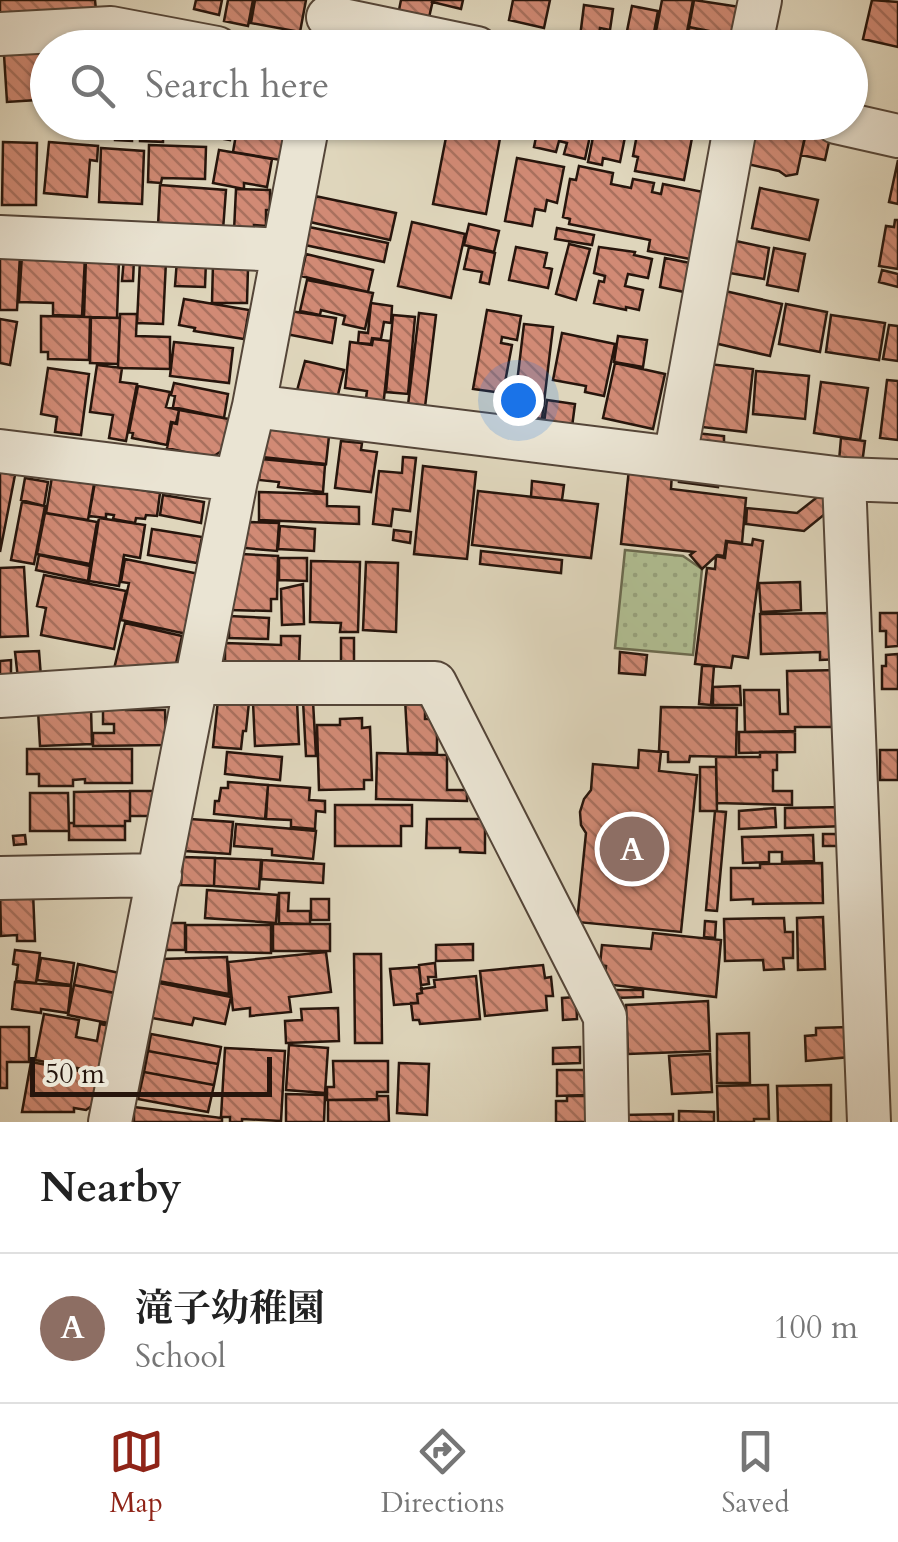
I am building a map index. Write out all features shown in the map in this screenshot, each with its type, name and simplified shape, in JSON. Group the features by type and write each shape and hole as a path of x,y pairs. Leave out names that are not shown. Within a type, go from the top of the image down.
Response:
{"street":[{"path":"754,30 760,0"},
{"path":"0,34 114,14 162,30"},
{"path":"327,22 373,30"},
{"path":"868,129 898,136"},
{"path":"110,1122 305,140"},
{"path":"675,458 733,140"},
{"path":"0,238 284,250"},
{"path":"254,406 844,479 898,481"},
{"path":"0,451 236,480"},
{"path":"844,479 869,1122"},
{"path":"0,696 197,683 435,683 605,1017 606,1122"},
{"path":"0,878 160,876"}],"green space":[{"path":"625,550 683,556 702,569 693,655 615,648"}],"building":[{"path":"0,0 95,0 96,10 0,16"},
{"path":"196,0 222,0 219,15 194,9"},
{"path":"228,0 253,0 248,26 224,21"},
{"path":"255,0 306,0 300,30 251,23"},
{"path":"401,0 433,0 428,22 398,15"},
{"path":"433,0 463,0 461,9"},
{"path":"513,0 550,0 544,28 509,20"},
{"path":"662,0 693,0 687,30 656,30"},
{"path":"694,0 740,7 735,30 689,27"},
{"path":"872,0 898,2 898,47 868,40 865,30"},
{"path":"584,5 613,9 610,30 581,30"},
{"path":"632,6 658,11 654,30 627,30"},
{"path":"30,53 30,100 7,102 4,55"},
{"path":"235,140 284,140 281,160 233,152"},
{"path":"445,140 500,140 486,214 433,204"},
{"path":"535,140 589,140 585,159 564,154 567,143 559,141 556,152 534,147"},
{"path":"592,140 624,140 620,162 603,158 602,165 588,162"},
{"path":"636,140 692,140 684,180 635,171 638,157 633,156"},
{"path":"748,140 804,140 797,174 786,176 743,163"},
{"path":"804,140 829,140 825,160 801,155"},
{"path":"3,142 37,143 36,205 2,205"},
{"path":"49,142 98,146 97,161 90,160 87,197 44,193"},
{"path":"149,145 206,147 205,179 162,178 161,183 148,182"},
{"path":"101,148 144,151 142,204 99,202"},
{"path":"219,150 272,159 267,187 244,183 244,189 213,183"},
{"path":"517,158 564,167 557,203 547,200 545,211 535,209 532,226 505,221"},
{"path":"898,160 898,204 889,202"},
{"path":"579,166 613,173 611,184 631,188 633,179 654,183 652,192 661,194 663,184 703,192 690,259 648,251 650,240 569,224 570,219 563,217 570,179 576,180"},
{"path":"160,185 226,190 223,230 158,226"},
{"path":"760,188 818,200 809,240 752,228"},
{"path":"236,189 270,190 266,226 254,225 254,232 234,231"},
{"path":"315,196 396,213 390,240 310,222"},
{"path":"895,220 898,269 879,266 886,226 894,227"},
{"path":"412,222 465,234 451,298 398,286"},
{"path":"469,224 499,231 494,252 464,245"},
{"path":"309,227 388,243 384,262 305,245"},
{"path":"557,228 594,235 592,245 555,239"},
{"path":"731,240 769,248 764,279 724,272"},
{"path":"569,244 590,249 576,300 556,294"},
{"path":"469,247 495,253 489,284 480,282 482,272 464,269"},
{"path":"516,247 547,253 544,267 552,269 548,288 509,280"},
{"path":"599,247 635,252 634,255 652,259 648,278 628,274 625,286 643,290 639,310 594,303 599,281 604,282 605,276 594,273"},
{"path":"774,248 805,254 798,291 767,285"},
{"path":"0,254 20,255 17,310 0,310"},
{"path":"306,254 373,270 368,292 301,276"},
{"path":"22,255 85,257 82,316 53,315 53,303 19,302"},
{"path":"86,257 119,259 117,318 84,317"},
{"path":"124,258 134,259 133,281 122,281"},
{"path":"665,258 690,263 684,292 660,287"},
{"path":"140,260 166,261 163,324 137,323"},
{"path":"177,260 206,261 205,287 175,286"},
{"path":"213,263 248,268 247,303 212,303"},
{"path":"882,270 898,274 898,287 879,282"},
{"path":"307,280 373,293 365,329 343,324 345,316 321,310 320,315 300,311"},
{"path":"725,291 782,304 770,356 710,342"},
{"path":"184,299 249,310 244,339 179,325"},
{"path":"371,303 392,306 391,323 384,322 381,339 372,338 371,344 358,343 359,332 368,333"},
{"path":"786,304 827,312 820,352 779,344"},
{"path":"487,310 521,316 517,340 502,337 501,343 512,345 503,393 473,389"},
{"path":"290,311 336,318 332,343 286,334"},
{"path":"419,313 436,315 425,407 408,405"},
{"path":"120,314 137,314 136,336 170,337 170,369 118,368"},
{"path":"393,315 415,317 408,394 386,392"},
{"path":"831,315 885,323 879,360 826,352"},
{"path":"41,316 90,317 89,360 48,359 48,352 41,352"},
{"path":"91,317 120,318 118,364 90,363"},
{"path":"0,319 17,322 10,365 0,363"},
{"path":"524,324 553,327 542,419 532,418 535,393 516,391"},
{"path":"889,325 898,326 898,361 883,359"},
{"path":"562,333 615,344 604,396 585,392 586,386 553,380"},
{"path":"618,336 647,340 643,367 614,362"},
{"path":"373,339 390,341 383,408 365,406 367,391 345,388 350,342 372,345"},
{"path":"174,342 233,348 229,383 170,376"},
{"path":"305,361 344,370 335,407 295,398"},
{"path":"615,363 665,374 653,429 603,418"},
{"path":"700,363 753,369 746,432 693,426"},
{"path":"97,365 122,368 120,382 137,384 126,441 109,438 113,415 90,412"},
{"path":"48,368 89,374 81,435 55,432 57,417 41,414"},
{"path":"756,371 809,376 805,419 753,414"},
{"path":"887,380 898,381 898,440 880,438"},
{"path":"821,382 868,388 860,440 814,433"},
{"path":"174,383 228,394 224,418 173,407"},
{"path":"138,386 170,392 166,407 179,410 176,423 171,422 167,445 132,438 133,433 129,432"},
{"path":"547,400 575,404 572,427 544,423"},
{"path":"179,410 229,419 223,450 211,458 167,448"},
{"path":"266,429 329,436 326,464 262,457"},
{"path":"696,433 724,436 724,447 694,444"},
{"path":"841,438 865,441 862,464 839,461"},
{"path":"341,441 362,443 361,450 377,452 371,492 335,488"},
{"path":"403,457 416,458 410,511 393,509 391,526 373,524 379,471 402,473"},
{"path":"261,459 325,465 323,492 278,487 279,482 259,480"},
{"path":"423,466 476,472 467,559 414,554"},
{"path":"629,469 672,473 671,489 746,498 742,543 726,541 724,556 717,555 702,569 690,555 694,552 621,544"},
{"path":"0,472 15,475 0,552"},
{"path":"680,475 719,480 718,487 679,482"},
{"path":"52,477 94,484 88,520 46,513"},
{"path":"25,478 48,482 44,506 21,500"},
{"path":"532,481 564,485 562,500 531,497"},
{"path":"95,482 160,493 157,516 136,518 135,523 113,519 114,515 89,516"},
{"path":"478,491 598,504 591,558 472,545"},
{"path":"825,491 836,505 804,531 746,524 747,508 797,513"},
{"path":"259,492 327,494 327,506 359,507 359,524 259,520"},
{"path":"163,495 204,502 201,523 160,515"},
{"path":"22,502 45,506 34,564 11,560"},
{"path":"45,513 97,522 90,564 37,554"},
{"path":"99,518 145,525 140,558 124,555 119,586 89,581"},
{"path":"249,522 279,523 277,551 244,548"},
{"path":"280,526 315,529 314,551 278,549"},
{"path":"152,529 202,537 197,563 148,555"},
{"path":"394,530 411,532 410,543 393,540"},
{"path":"753,539 763,541 748,658 733,656 731,668 695,664 707,568 715,569 716,556 725,558 727,542 752,545"},
{"path":"481,551 562,560 561,573 480,564"},
{"path":"241,554 278,556 277,599 271,599 271,611 230,610"},
{"path":"39,555 90,566 88,581 36,570"},
{"path":"279,558 307,558 307,581 279,580"},
{"path":"125,559 199,574 187,634 121,620 129,583 121,582"},
{"path":"311,561 360,562 358,632 340,632 341,623 310,622"},
{"path":"366,562 398,563 396,632 363,630"},
{"path":"24,567 28,636 0,637 0,568"},
{"path":"44,575 126,591 114,649 41,635 46,608 37,606"},
{"path":"800,582 801,610 761,612 759,583"},
{"path":"303,584 304,624 282,625 281,589"},
{"path":"834,613 842,659 820,660 820,652 761,654 760,614"},
{"path":"880,613 898,613 898,646 886,647 886,631 880,631"},
{"path":"229,616 269,618 268,639 229,638"},
{"path":"125,623 182,636 175,668 114,669"},
{"path":"281,636 300,636 299,666 225,663 225,643 281,645"},
{"path":"341,638 354,638 354,664 341,664"},
{"path":"39,651 41,677 18,679 15,652"},
{"path":"620,652 647,655 645,675 619,673"},
{"path":"898,654 898,689 882,689 886,655"},
{"path":"11,660 11,677 0,677 0,661"},
{"path":"702,666 714,666 711,705 699,704"},
{"path":"842,670 842,727 745,732 744,690 779,690 780,714 788,714 787,671"},
{"path":"740,686 741,705 713,705 713,687"},
{"path":"405,699 425,699 425,719 437,719 437,753 408,753"},
{"path":"218,700 249,702 241,749 213,747"},
{"path":"297,701 299,744 255,746 253,702"},
{"path":"303,701 313,701 316,756 306,756"},
{"path":"103,705 126,705 126,710 165,710 166,745 93,746 93,733 114,733 114,724 103,724"},
{"path":"661,707 737,708 736,757 690,756 689,762 668,762 668,752 659,751"},
{"path":"91,708 92,744 40,746 38,710"},
{"path":"362,718 362,728 370,727 372,780 364,780 364,789 319,790 317,725 340,725 340,719"},
{"path":"739,732 795,732 795,752 739,753"},
{"path":"27,749 132,749 132,783 85,783 85,779 73,780 73,786 39,786 39,774 27,774"},
{"path":"639,750 661,752 659,771 697,775 681,932 577,922 586,833 580,812 591,790 593,764 638,768"},
{"path":"880,750 898,750 898,780 880,780"},
{"path":"227,752 282,757 280,780 225,774"},
{"path":"760,752 777,752 773,791 792,791 792,805 717,803 716,757 760,757"},
{"path":"377,753 447,755 447,790 467,790 467,801 376,799"},
{"path":"700,767 716,767 717,811 700,811"},
{"path":"228,782 268,785 265,819 214,814 215,801 219,801 221,788 228,788"},
{"path":"268,785 310,788 309,800 325,801 325,812 316,811 315,829 291,827 291,820 266,819"},
{"path":"130,791 130,821 125,821 125,826 74,826 74,792"},
{"path":"130,791 154,791 154,816 130,816"},
{"path":"30,793 68,793 69,831 30,831"},
{"path":"335,805 412,805 412,826 401,826 401,846 335,846"},
{"path":"847,807 847,826 785,828 785,808"},
{"path":"775,808 776,827 739,829 739,811"},
{"path":"715,811 726,812 717,911 706,910"},
{"path":"190,819 233,822 230,854 185,851"},
{"path":"427,819 485,819 485,853 426,848"},
{"path":"69,823 125,826 125,840 69,840"},
{"path":"236,824 316,831 313,859 272,855 272,849 234,846"},
{"path":"823,834 845,834 845,846 823,846"},
{"path":"25,835 26,844 14,845 13,836"},
{"path":"813,835 814,861 782,862 782,852 769,852 769,862 743,863 742,837"},
{"path":"183,857 215,858 214,886 181,885"},
{"path":"215,858 261,860 259,889 214,886"},
{"path":"262,860 324,864 323,883 261,879"},
{"path":"822,863 823,903 753,904 753,899 731,900 731,868"},
{"path":"0,889 33,892 35,941 17,941 17,935 1,936"},
{"path":"207,890 278,895 276,923 205,918"},
{"path":"279,893 289,893 288,911 310,911 310,924 279,923"},
{"path":"311,899 329,899 329,920 311,920"},
{"path":"823,917 825,969 798,970 797,918"},
{"path":"784,918 785,932 793,932 793,958 783,958 784,969 764,970 763,960 725,961 724,919"},
{"path":"705,921 716,922 715,938 704,937"},
{"path":"165,923 185,923 185,950 166,950"},
{"path":"273,924 330,924 330,951 273,951"},
{"path":"186,925 271,925 271,953 186,952"},
{"path":"653,933 721,940 716,997 604,984 606,966 600,965 602,945 651,949"},
{"path":"473,944 473,960 436,961 436,945"},
{"path":"15,950 40,953 36,983 16,981"},
{"path":"326,952 331,992 289,997 291,1012 250,1016 250,1008 233,1010 228,962"},
{"path":"354,954 381,954 382,1043 355,1043"},
{"path":"227,957 229,994 158,981 162,959"},
{"path":"41,958 74,963 71,985 37,980"},
{"path":"435,963 436,977 428,977 429,984 421,985 419,965"},
{"path":"78,964 124,974 120,994 74,985"},
{"path":"543,965 545,978 551,977 553,996 546,996 547,1010 485,1016 480,971"},
{"path":"419,967 422,993 417,994 418,1003 394,1005 390,969"},
{"path":"476,976 480,1019 420,1024 413,1020 411,1003 418,1003 421,989 435,987 434,980"},
{"path":"15,982 71,986 68,1013 12,1009"},
{"path":"159,983 231,997 225,1024 194,1018 192,1025 152,1018"},
{"path":"74,985 119,994 113,1024 68,1015"},
{"path":"615,990 643,990 643,997 615,998"},
{"path":"576,997 577,1019 563,1020 562,998"},
{"path":"708,1001 710,1051 628,1054 626,1005"},
{"path":"338,1008 339,1041 286,1043 285,1021 302,1020 301,1009"},
{"path":"44,1014 79,1020 76,1037 97,1041 100,1024 111,1026 103,1073 35,1060"},
{"path":"0,1027 29,1027 29,1062 7,1062 7,1088 0,1088"},
{"path":"849,1027 850,1057 806,1061 805,1036 816,1035 816,1028"},
{"path":"749,1033 750,1083 717,1083 717,1034"},
{"path":"151,1034 221,1047 218,1064 148,1051"},
{"path":"289,1045 328,1048 325,1093 286,1090"},
{"path":"580,1047 580,1063 553,1064 553,1048"},
{"path":"225,1048 285,1051 281,1121 230,1122 230,1117 221,1117"},
{"path":"148,1051 218,1064 214,1085 144,1072"},
{"path":"710,1054 712,1092 672,1094 669,1056"},
{"path":"333,1061 388,1061 388,1092 377,1092 377,1099 327,1100 327,1087 334,1087"},
{"path":"31,1062 101,1075 96,1103 86,1110 74,1108 74,1112 22,1112"},
{"path":"399,1063 429,1064 427,1115 397,1113"},
{"path":"557,1070 584,1070 585,1095 557,1096"},
{"path":"144,1072 214,1085 208,1112 138,1099"},
{"path":"768,1085 769,1119 718,1122 717,1086"},
{"path":"831,1085 831,1122 778,1122 777,1086"},
{"path":"286,1094 325,1095 324,1122 286,1122"},
{"path":"377,1096 388,1096 389,1122 328,1122 328,1100 377,1100"},
{"path":"567,1096 588,1096 588,1122 556,1122 556,1101 567,1101"},
{"path":"134,1107 222,1118 222,1122 134,1122"},
{"path":"679,1111 714,1112 714,1122 679,1122"},
{"path":"673,1114 673,1122 622,1122 622,1115"}],"place":[{"name":"滝子幼稚園","path":"632,849"}]}
